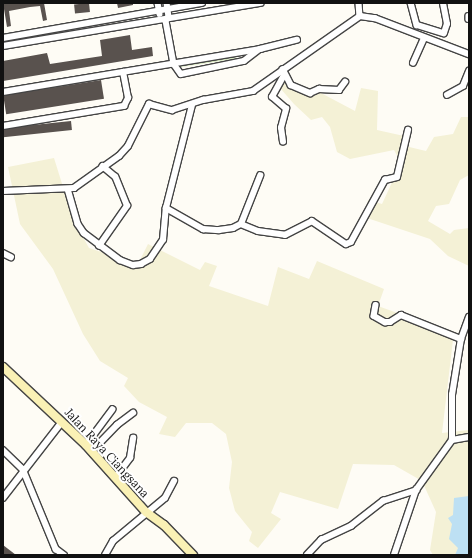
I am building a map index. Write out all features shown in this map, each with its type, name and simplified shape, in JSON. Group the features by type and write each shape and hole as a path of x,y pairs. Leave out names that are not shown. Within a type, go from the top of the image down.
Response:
{"main road":[{"name":"Jalan Raya Ciangsana","path":"3,367 89,448 146,512 164,525 193,555"}],"street":[{"path":"158,3 159,11 165,19"},
{"path":"3,38 159,11 167,6 202,3"},
{"path":"3,46 260,3"},
{"path":"359,3 360,16"},
{"path":"411,3 417,25 444,33 447,24 443,3"},
{"path":"167,6 165,19 174,64 179,72 184,75 244,62 260,49"},
{"path":"3,191 68,189 84,184 103,167 119,156 128,146 149,104 172,110 192,105 203,100 253,91 360,16 375,18 469,54"},
{"path":"413,63 424,38"},
{"path":"3,92 260,49 296,40"},
{"path":"283,69 284,75 291,86 310,93 319,89 339,90 345,82"},
{"path":"447,95 463,86 469,71"},
{"path":"3,126 124,106 128,98 123,72"},
{"path":"283,142 280,128 286,109 272,97 284,75"},
{"path":"68,189 78,224 84,233 99,246 120,260 133,265 141,264 150,259 163,240 166,208 192,105"},
{"path":"166,208 203,229 219,230 241,224 258,231 285,235 312,222 346,244 350,242 385,180 397,177 408,130"},
{"path":"99,246 127,206 114,177 103,167"},
{"path":"241,224 260,176"},
{"path":"3,253 11,257"},
{"path":"376,305 374,316 385,322 390,322 400,315 461,339"},
{"path":"394,555 416,490 452,440 452,395 461,339 469,317"},
{"path":"89,448 112,410"},
{"path":"89,448 133,413"},
{"path":"3,498 62,422"},
{"path":"452,440 469,437"},
{"path":"116,478 130,458 133,438"},
{"path":"3,450 24,469 56,549 64,555"},
{"path":"105,555 113,541 146,512 165,498 174,481"},
{"path":"307,555 321,540 351,526 383,501 416,490"}],"shaded area":[{"path":"283,78 321,93 355,111 361,88 378,91 377,130 404,136 405,146 426,151 434,137 453,134 461,117 469,117 469,175 460,180 449,204 436,206 428,221 450,234 454,230 469,228 469,266 448,256 430,239 364,217 368,200 382,204 401,163 394,150 350,159 337,152 330,127 322,117 311,120 294,104 280,88"},
{"path":"54,158 73,219 89,248 138,264 148,244 200,270 205,262 217,266 209,286 268,306 278,267 309,279 317,261 384,289 378,306 414,319 453,340 442,433 469,430 469,555 433,555 430,550 436,512 422,481 394,465 353,464 338,509 280,492 271,513 281,519 258,548 249,541 252,532 235,511 229,488 232,462 226,434 212,423 186,423 175,437 159,434 167,417 139,402 124,386 128,378 100,361 83,334 53,269 20,224 8,167"}],"green space":[{"path":"245,53 233,59 181,67 177,65"}],"water":[{"path":"469,496 469,555 455,555 458,548 449,539 452,524 448,518 453,515 454,498"}],"building":[{"path":"3,3 44,3 47,20 43,21 40,6 30,7 9,11 11,26 7,27"},
{"path":"89,3 90,12 75,14 74,5"},
{"path":"117,3 133,3 133,5 118,8"},
{"path":"130,35 132,50 152,47 153,56 3,81 3,61 47,53 50,64 102,56 100,40"},
{"path":"101,80 104,99 6,114 3,95"},
{"path":"71,121 72,130 3,137 3,128"},
{"path":"3,545 16,555 3,555"}]}
